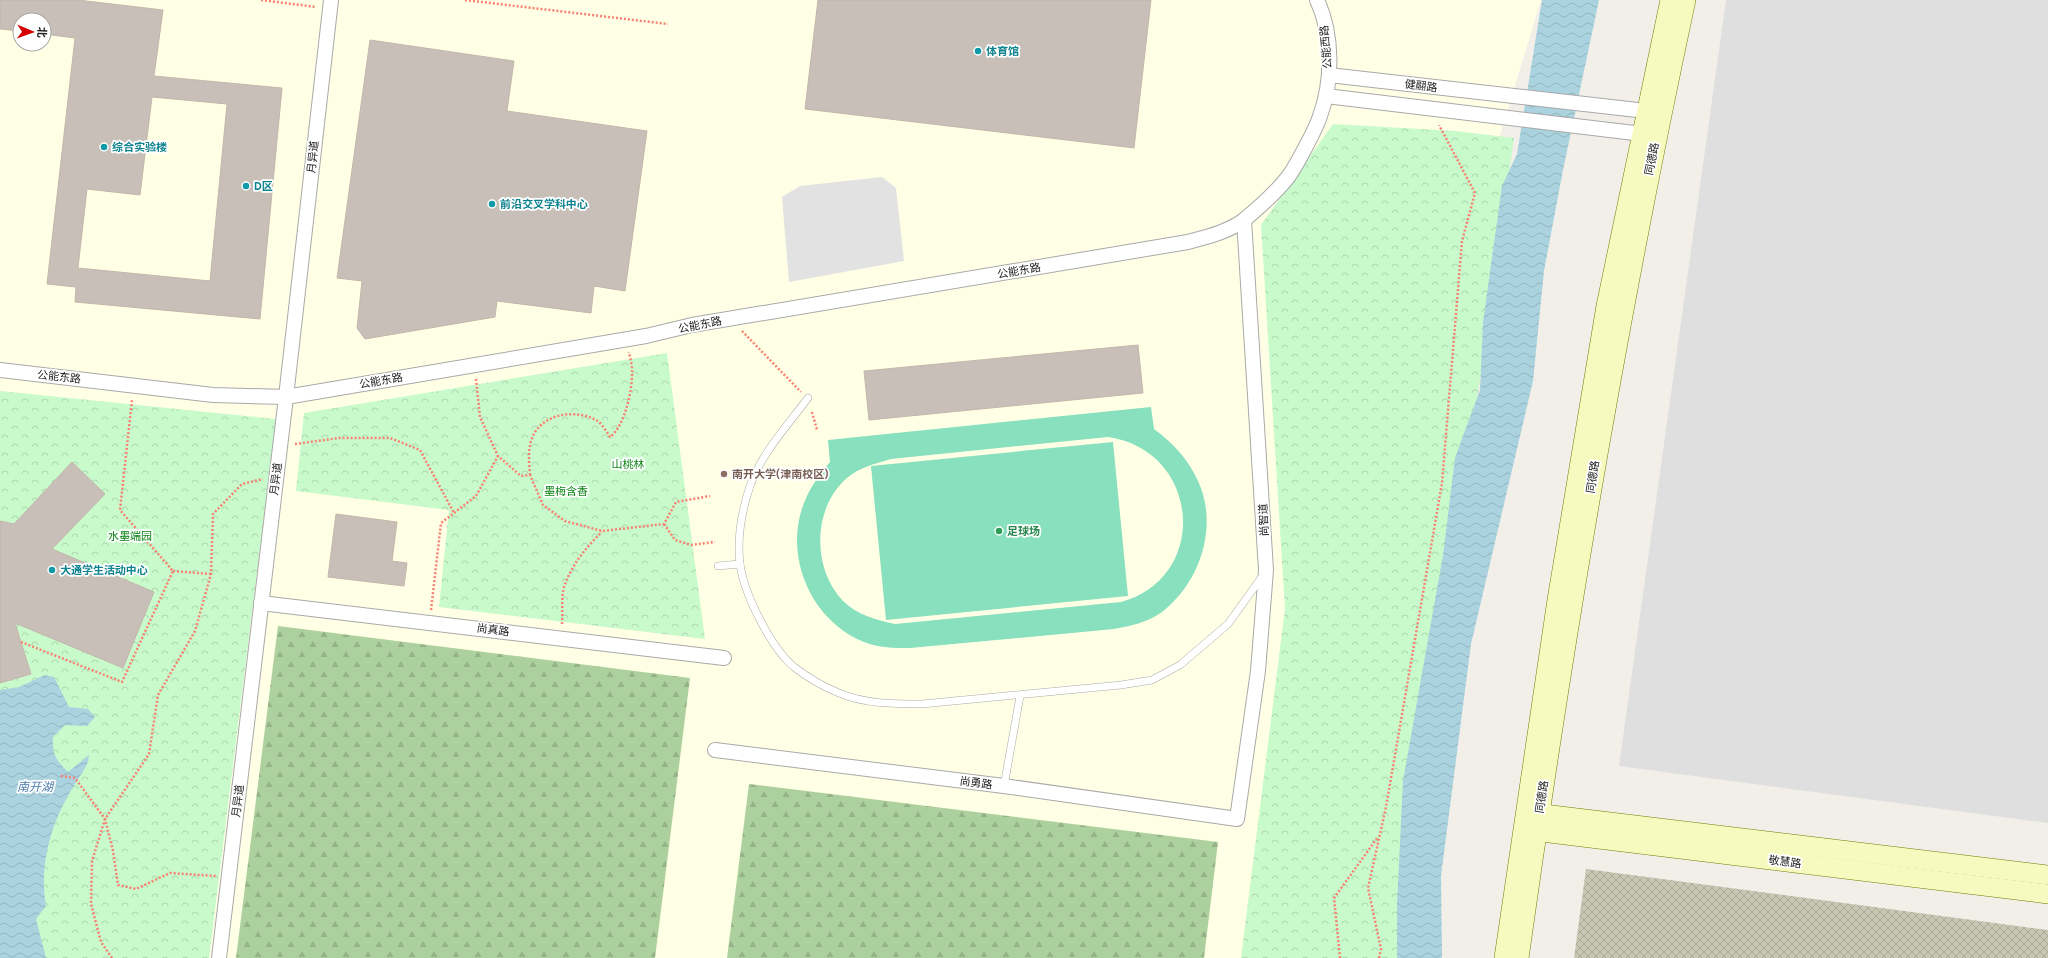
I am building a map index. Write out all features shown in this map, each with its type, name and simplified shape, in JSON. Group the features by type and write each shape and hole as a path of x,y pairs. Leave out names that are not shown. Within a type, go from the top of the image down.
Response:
{"main road":[{"name":"同德路","path":"1654,112 1670,0"},
{"name":"同德路","path":"1504,958 1599,438 1648,135 1686,0"},
{"name":"同德路","path":"1519,958 1530,822"},
{"name":"敬慧路","path":"1530,822 2048,875"},
{"name":"敬慧路","path":"1530,822 2048,894"}],"street":[{"name":"公能西路","path":"1317,0 1324,20 1328,47 1329,75 1326,96"},
{"name":"月异道","path":"218,958 277,476 330,4"},
{"name":"健翮路","path":"1329,75 1589,106 1654,112"},
{"name":"健翮路","path":"1326,96 1648,135"},
{"name":"公能东路","path":"0,370 213,395 286,397 627,340 730,319 1188,242 1216,234 1244,220 1288,177 1320,117 1326,96"},
{"name":"尚智道","path":"1236,819 1258,670 1266,570 1244,220"},
{"name":"尚真路","path":"262,602 724,658"},
{"name":"尚勇路","path":"714,750 1004,786 1236,819"}],"lane":[{"path":"808,398 763,459 750,485 743,511 740,564 747,590 759,618 774,643 794,666 838,693 863,700 890,704 922,704 1020,696 1121,685 1152,680 1180,665 1228,624 1266,570"},
{"path":"718,566 740,564"},
{"path":"1004,786 1020,696"}],"path":[{"path":"261,0 330,4"},
{"path":"465,0 668,24"},
{"path":"1379,958 1381,949 1368,888 1379,836 1442,483 1462,241 1475,193 1430,108"},
{"path":"730,319 808,398 817,430"},
{"path":"627,340 632,370 628,405 616,432 610,437 599,423 582,414 548,418 535,432 529,451 530,474 543,505 565,521 602,531 664,524"},
{"path":"474,365 480,417 498,456 521,476 530,474"},
{"path":"134,385 120,510 173,571 211,574"},
{"path":"280,446 340,438 390,438 420,450 454,513"},
{"path":"430,623 441,523 476,496 498,456"},
{"path":"112,958 101,942 90,904 92,861 105,819 149,754 158,695 195,631 211,574 212,514 242,484 277,476"},
{"path":"664,524 676,502 710,496"},
{"path":"664,524 676,540 691,545 715,542"},
{"path":"561,638 564,588 574,567 588,545 602,531"},
{"path":"21,642 122,682 173,571"},
{"path":"61,776 75,778 105,819 113,851 118,886 136,889 170,873 228,877"},
{"path":"1340,958 1334,898 1379,836"}],"shaded area":[{"name":"南开大学(津南校区)","path":"0,0 1541,0 1499,138 1388,958 0,958"},
{"path":"1726,0 2048,0 2048,823 1619,766"},
{"path":"882,177 896,188 904,261 789,282 782,197 800,186"},
{"path":"1586,869 2048,930 2048,958 1574,958"}],"green space":[{"path":"1333,124 1455,131 1514,138 1398,958 1241,958 1285,609 1261,225"},
{"name":"墨梅含香","path":"667,353 705,639 439,607 449,510 296,491 304,413"},
{"name":"水墨端园","path":"0,391 276,419 209,958 0,958"},
{"path":"1151,407 1154,429 1185,459 1198,481 1204,498 1207,516 1206,535 1202,552 1196,570 1187,586 1175,600 1157,615 1133,625 1114,629 910,648 887,647 870,644 845,632 829,619 816,603 806,584 800,565 797,544 798,523 809,492 830,462 828,440","holes":["1108,437 1139,447 1162,465 1176,488 1183,515 1181,542 1170,568 1150,588 1121,602 895,624 881,621 854,610 843,601 833,588 826,572 821,556 820,539 822,522 827,505 847,478 868,466 891,459"]},
{"name":"足球场","path":"1113,442 1128,596 886,620 871,466"},
{"path":"278,626 690,678 655,958 236,958"},
{"path":"749,784 1218,842 1204,958 727,958"}],"water":[{"path":"1542,0 1599,0 1563,170 1544,271 1533,381 1471,644 1441,876 1442,958 1397,958 1397,904 1403,781 1443,555 1455,458 1480,390 1483,322 1502,186 1517,154"},
{"name":"南开湖","path":"45,675 54,677 69,707 88,709 95,717 87,726 65,725 53,737 54,752 60,764 68,772 89,755 88,762 71,790 56,820 45,862 44,891 46,906 36,919 46,958 0,958 0,690 19,687"}],"building":[{"name":"综合实验楼","path":"0,0 78,0 163,10 154,76 282,88 260,319 75,302 76,287 47,284 75,38 52,35 52,12 12,12 12,30 0,29","holes":["152,97 227,104 210,281 78,268 87,189 140,195"]},
{"name":"体育馆","path":"818,0 1151,0 1134,148 805,109"},
{"name":"前沿交叉学科中心","path":"370,40 514,61 507,111 647,131 625,291 594,286 591,313 497,301 495,317 365,339 357,328 362,281 337,278"},
{"path":"1138,345 1143,393 869,420 864,371"},
{"name":"大通学生活动中心","path":"72,462 105,494 52,549 154,592 123,668 15,623 31,674 0,683 0,521 14,524"},
{"path":"336,514 397,522 392,561 407,563 404,586 328,577"}],"place":[{"name":"体育馆","path":"978,51"},
{"name":"综合实验楼","path":"104,147"},
{"name":"D区","path":"246,186"},
{"name":"前沿交叉学科中心","path":"492,204"},
{"name":"南开大学(津南校区)","path":"724,474"},
{"name":"足球场","path":"999,531"},
{"name":"大通学生活动中心","path":"52,570"}],"park label":[{"name":"山桃林","path":"628,464"}]}
